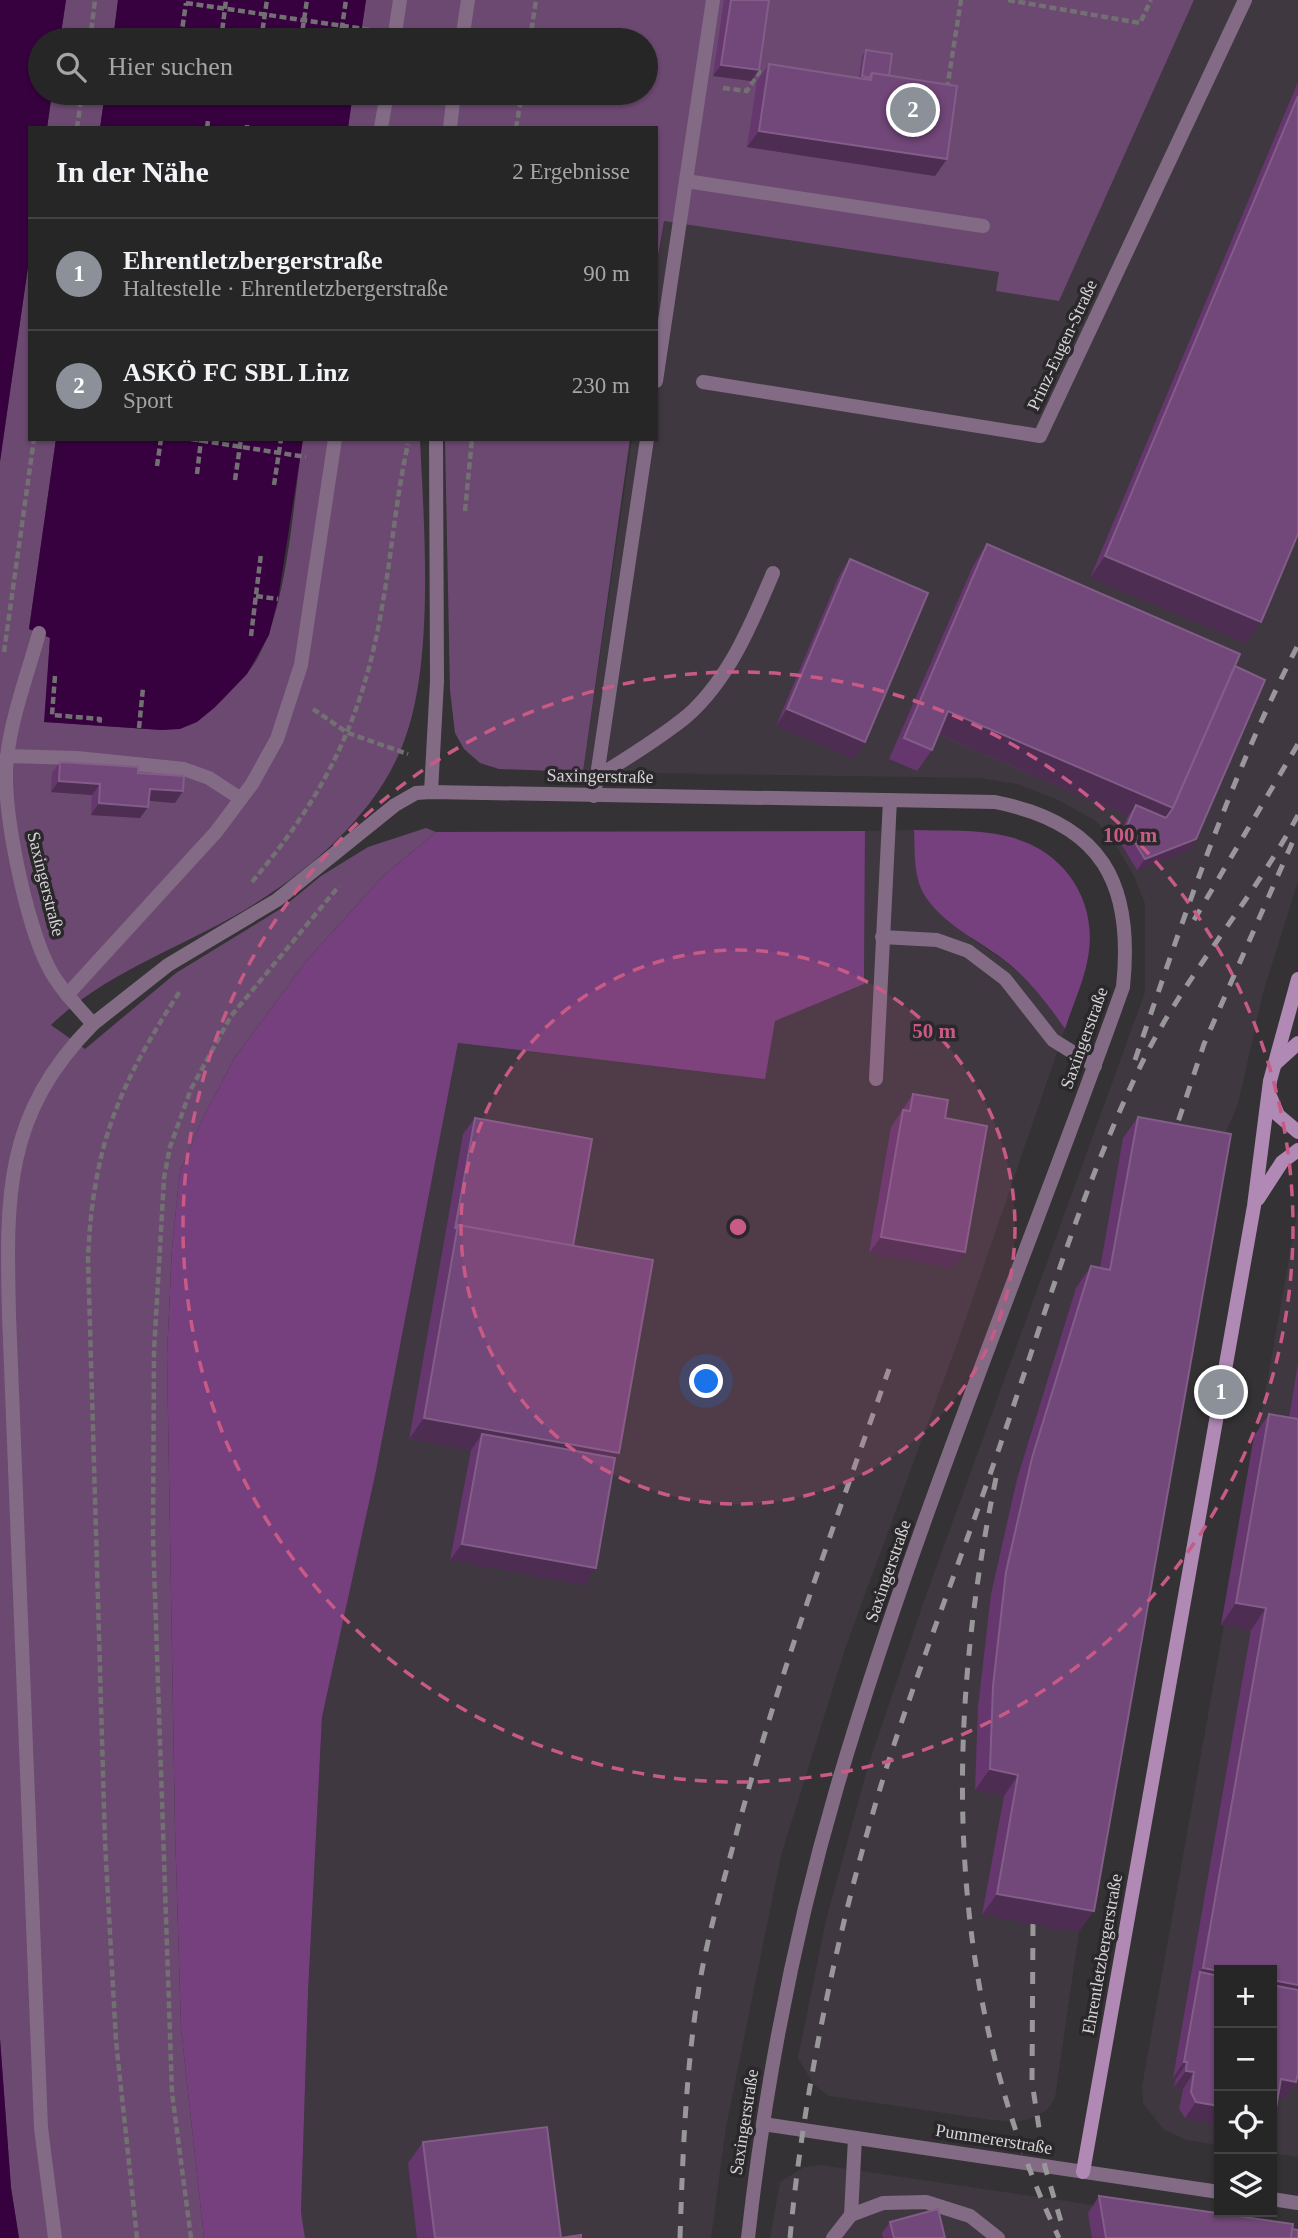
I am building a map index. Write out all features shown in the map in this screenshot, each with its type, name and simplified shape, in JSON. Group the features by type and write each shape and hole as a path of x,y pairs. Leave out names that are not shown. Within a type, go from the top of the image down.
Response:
{"street":[{"path":"396,28 400,0"},
{"path":"464,28 468,0"},
{"path":"658,368 713,0"},
{"name":"Prinz-Eugen-Straße","path":"703,382 1040,436 1245,0"},
{"path":"382,126 385,105"},
{"path":"450,126 453,105"},
{"path":"686,181 983,226"},
{"path":"67,995 174,880 242,799 277,739 293,694 303,651 335,441"},
{"path":"430,792 437,681 436,441"},
{"path":"594,796 648,441"},
{"path":"597,777 672,728 703,700 722,676 746,634 773,573"},
{"name":"Saxingerstraße","path":"39,633 7,756 6,782 11,824 35,932 50,969 67,995 93,1024 168,965 277,900 395,804 416,793 995,802 1018,806 1062,824 1083,840 1103,863 1123,908 1126,957 1123,987 936,1492 837,1788 793,1956 763,2124 748,2238"},
{"path":"7,756 77,758 184,769 209,778 242,799"},
{"path":"876,1079 890,800"},
{"path":"882,937 937,940 968,951 1005,979 1053,1040 1095,1066"},
{"name":"Ehrentletzbergerstraße","path":"1083,2172 1254,1206 1270,1081 1298,979"},
{"path":"55,2238 41,2128 39,2087 9,1315 8,1215 18,1144 28,1114 52,1071 93,1024"},
{"path":"1298,1043 1279,1057 1270,1081 1278,1115 1298,1132"},
{"name":"Ehrentletzbergerstraße","path":"1254,1206 1269,1179 1298,1150"},
{"name":"Pummererstraße","path":"763,2124 1214,2191"},
{"path":"833,2238 850,2215 855,2138"},
{"path":"1277,2200 1298,2203"},
{"path":"850,2215 883,2203 926,2203 970,2216 998,2238"}],"path":[{"path":"92,28 96,0"},
{"path":"223,28 226,0"},
{"path":"263,28 267,0"},
{"path":"303,28 307,0"},
{"path":"342,26 346,0"},
{"path":"532,28 536,0"},
{"path":"946,99 961,0"},
{"path":"1008,0 1140,23 1151,0"},
{"path":"182,28 186,1 357,28"},
{"path":"701,85 747,91 759,72 772,74"},
{"path":"78,126 81,105"},
{"path":"516,126 520,105"},
{"path":"207,126 208,121"},
{"path":"2,664 34,441"},
{"path":"157,466 161,441"},
{"path":"197,474 201,441"},
{"path":"208,441 310,457"},
{"path":"235,480 241,441"},
{"path":"274,485 281,441"},
{"path":"247,889 318,793 348,733 377,631 409,441"},
{"path":"251,636 261,554"},
{"path":"256,596 278,599"},
{"path":"55,675 52,715 100,719 99,725"},
{"path":"139,728 143,688"},
{"path":"293,694 348,733 432,760"},
{"path":"191,2238 172,2079 153,1537 153,1391 164,1178 170,1147 191,1089 225,1026 252,987 345,877"},
{"path":"137,2238 116,2040 105,1842 88,1258 90,1205 98,1159 109,1125 137,1059 186,982"}],"shaded area":[{"path":"0,0 66,0 62,28 28,28 28,105 50,105 47,126 28,126 28,267 0,461"},
{"path":"66,0 118,0 114,28 62,28"},
{"path":"118,0 366,0 362,28 114,28"},
{"path":"366,0 1194,0 1059,301 996,291 999,272 664,221 658,256 658,126 348,126 351,105 658,105 658,28 362,28"},
{"path":"1194,0 1298,0 1298,881 1263,993 1238,1104 1216,1155 1079,1932 1055,2098 1047,2110 1030,2119 1015,2122 829,2096 814,2085 798,2058 826,1920 868,1766 924,1601 1145,992 1145,904 1134,876 1115,844 1096,821 1058,800 1017,784 980,778 583,772 632,441 658,441 658,260 664,221 999,272 997,291 1059,301"},
{"path":"50,105 103,105 100,126 47,126"},
{"path":"103,105 351,105 348,126 100,126"},
{"path":"28,267 28,441 56,441 29,629 50,637 45,722 162,730 182,727 205,715 226,696 257,659 276,611 283,582 303,441 420,441 425,594 420,675 403,744 378,791 343,833 281,886 233,917 125,972 74,1005 51,1025 85,1049 176,973 282,908 321,876 368,847 426,828 436,832 382,877 307,960 235,1057 203,1118 180,1171 172,1248 167,1355 175,1829 181,2028 204,2238 19,2238 11,2188 0,2039 0,462"},
{"path":"56,441 303,441 278,599 269,635 247,674 197,722 180,729 162,730 44,722 50,638 29,629"},
{"path":"445,441 630,441 583,772 499,769 480,763 464,749 455,733 450,690"},
{"path":"914,830 915,850 972,939 1006,962 1040,992 1065,1029 958,1341 845,1649 781,1856 726,2127 711,2238 305,2238 301,2212 308,1993 322,1717 376,1471 458,1043 764,1079 775,1021 864,984 865,831"},
{"path":"914,830 972,831 1006,836 1043,851 1071,877 1087,912 1090,931 1089,951 1082,981 1065,1029 1039,994 1016,970 955,926 927,899 917,875"},
{"path":"865,831 864,984 775,1021 765,1079 458,1043 376,1471 322,1717 308,1993 301,2212 305,2238 204,2238 181,2028 167,1355 172,1248 180,1171 203,1118 235,1057 307,960 382,877 436,832"},
{"path":"1298,1208 1298,2157 1277,2154 1277,1965 1214,1965 1214,2144 1186,2140 1163,2129 1143,2103 1142,2087"},
{"path":"0,2039 11,2188 19,2238 0,2238"},
{"path":"820,2165 1265,2230 1271,2238 770,2238 780,2182 804,2167"}],"building":[{"path":"731,0 769,0 759,70 721,65"},
{"path":"866,50 892,54 889,76 872,73 869,78 862,76"},
{"path":"769,64 871,80 872,73 957,86 947,159 759,131"},
{"path":"1298,96 1298,534 1261,622 1105,556"},
{"path":"987,544 1240,654 1173,808 948,711 932,750 904,738"},
{"path":"850,559 928,593 865,742 787,709"},
{"path":"1235,666 1265,680 1196,839 1145,859 1126,828 1136,805 1166,818 1173,808"},
{"path":"60,762 138,767 138,773 184,776 183,791 150,789 148,807 99,803 100,784 59,781"},
{"path":"913,1094 948,1100 945,1118 987,1126 965,1252 881,1237 903,1110 910,1111"},
{"path":"1138,1117 1231,1134 1094,1911 997,1894 1018,1775 990,1769 993,1686 1006,1572 1032,1458 1091,1266 1110,1270"},
{"path":"475,1118 592,1139 573,1246 458,1225 455,1229"},
{"path":"458,1225 653,1260 619,1453 424,1418"},
{"path":"1269,1414 1298,1419 1298,1985 1277,1981 1277,1965 1214,1965 1214,1970 1203,1968 1266,1608 1236,1603"},
{"path":"482,1434 615,1458 596,1568 462,1544"},
{"path":"1200,1972 1214,1975 1214,2105 1196,2102 1191,2092 1194,2072 1186,2071 1187,2062 1184,2062"},
{"path":"1277,1986 1298,1990 1298,2073 1296,2082 1281,2079 1277,2102"},
{"path":"547,2127 561,2238 435,2238 423,2142"},
{"path":"1099,2196 1214,2213 1214,2217 1244,2217 1293,2224 1291,2238 1106,2238"},
{"path":"938,2209 945,2238 894,2238 890,2222"},
{"path":"1292,2229 1298,2230 1298,2238 1291,2238"}],"railway":[{"path":"1135,1060 1229,797 1298,645"},
{"path":"1194,920 1298,744"},
{"path":"790,2238 805,2120 826,1999 870,1822 1061,1263 1118,1115 1157,1034 1196,971 1260,879 1298,815"},
{"path":"1171,1143 1204,1044 1297,832"},
{"path":"680,2238 689,2070 702,1970 710,1935 771,1714 808,1599 889,1369"},
{"path":"996,1478 979,1574 967,1671 963,1767 965,1864 975,1959 994,2054 1021,2147 1059,2238"},
{"path":"1033,1924 1032,2082 1045,2167 1062,2225"}],"place":[{"name":"ASKÖ FC SBL Linz","path":"913,110"},
{"name":"Ehrentletzbergerstraße","path":"1221,1392"}]}
